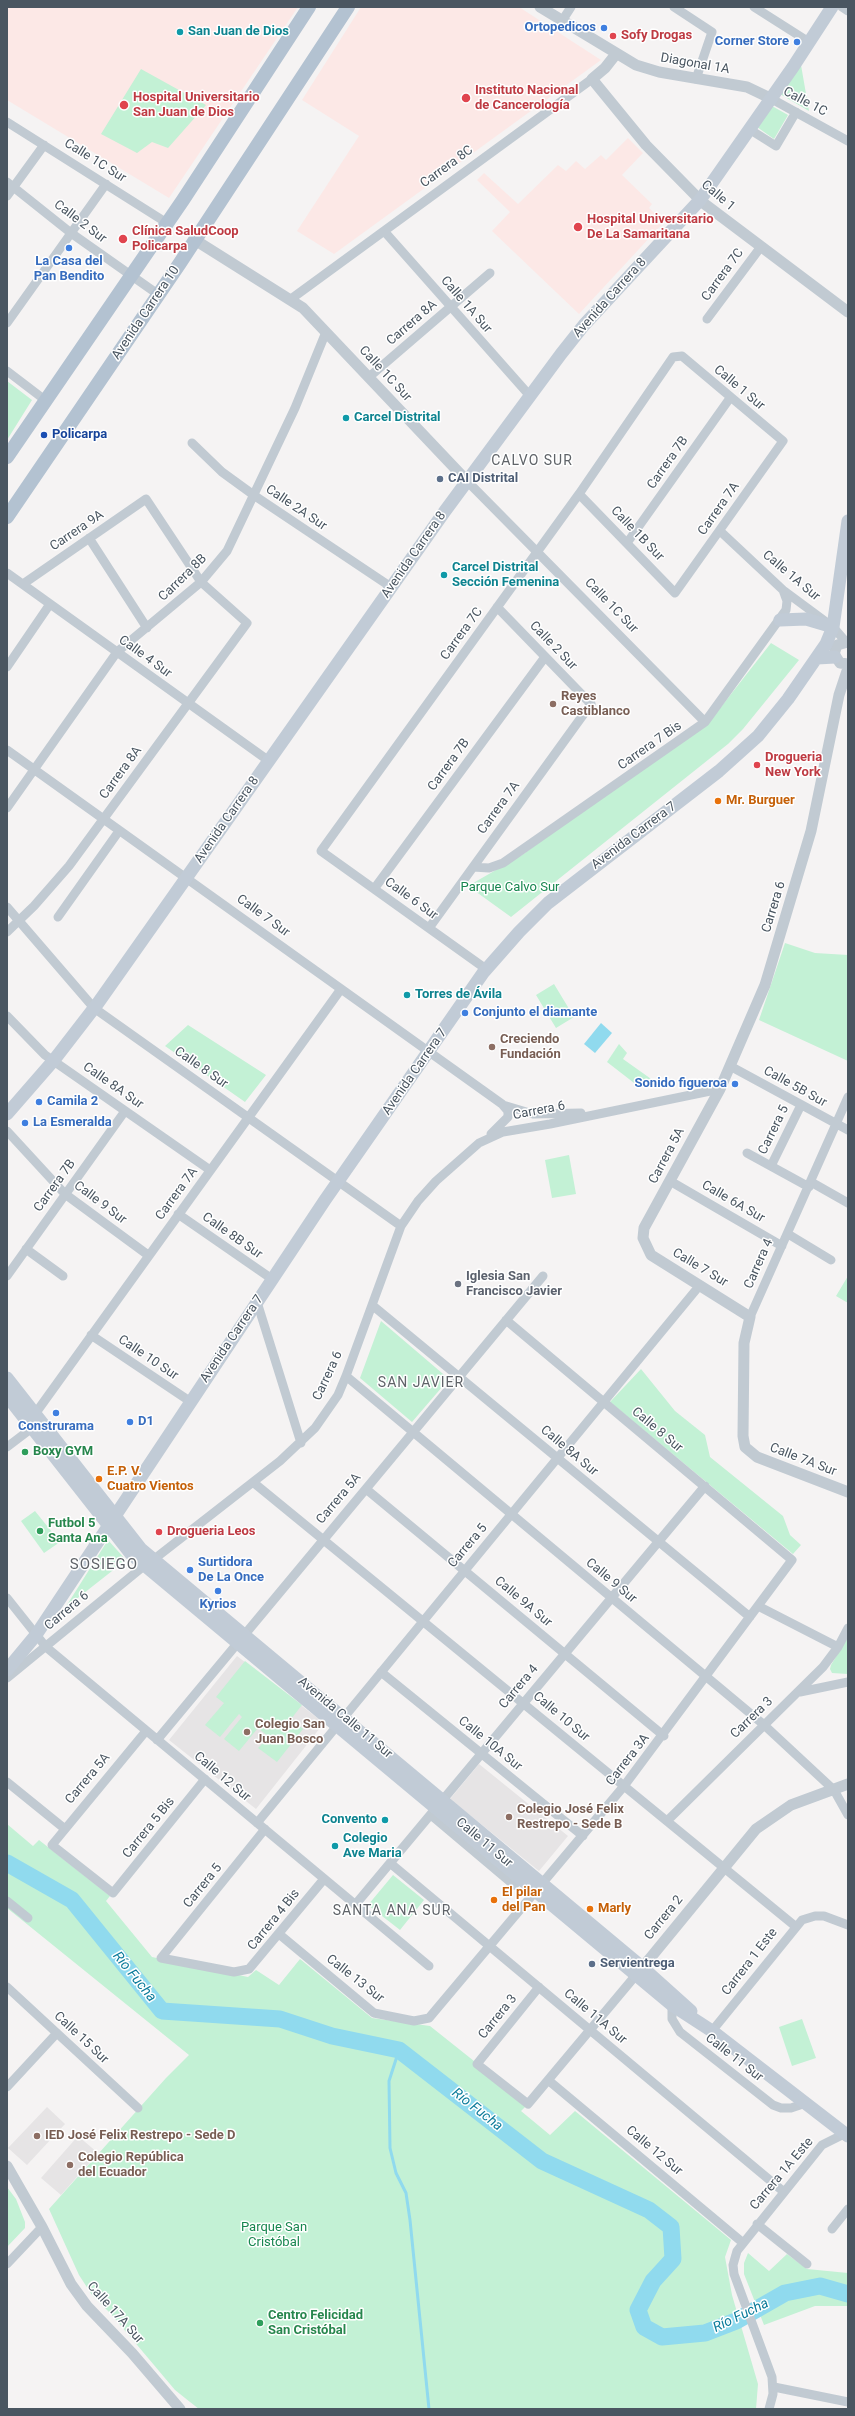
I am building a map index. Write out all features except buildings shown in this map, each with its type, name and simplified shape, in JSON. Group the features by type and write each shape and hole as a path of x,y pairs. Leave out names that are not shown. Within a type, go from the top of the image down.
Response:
{"main road":[{"path":"7,457 167,223 309,7"},
{"name":"Avenida Carrera 10","path":"7,517 159,294 348,7"},
{"name":"Avenida Carrera 8","path":"7,1114 54,1060 94,1008 391,587 530,396 584,325 700,200 832,7"},
{"name":"Avenida Carrera 7","path":"7,1670 36,1635 338,1181 486,970 518,932 548,903 739,754 773,719 817,658 826,644 833,627 848,521"},
{"path":"844,546 848,591"},
{"path":"780,620 806,619 833,627"},
{"path":"817,658 843,663"},
{"name":"Avenida Calle 11 Sur","path":"7,1378 36,1421 111,1521 136,1544 149,1562 340,1722 436,1808 520,1879 539,1888"},
{"name":"Avenida Calle 11 Sur","path":"7,1396 36,1421"},
{"name":"Avenida Calle 11 Sur","path":"436,1808 539,1888 639,1971 678,1997 712,2031"},
{"name":"Avenida Calle 11 Sur","path":"639,1971 672,2005 712,2031 784,2087 814,2108 845,2137"},
{"name":"Avenida Calle 11 Sur","path":"784,2087 800,2104 845,2137"}],"street":[{"path":"540,7 616,54"},
{"path":"562,21 570,7"},
{"path":"674,7 712,32 696,79"},
{"path":"754,7 809,42"},
{"path":"842,7 848,11"},
{"name":"Diagonal 1A","path":"616,54 647,68 696,79 752,88 770,98"},
{"name":"Carrera 8C","path":"290,299 592,79 605,68 616,54"},
{"name":"Calle 1","path":"592,79 646,145 700,200 760,248 848,312"},
{"name":"Calle 1C","path":"770,98 848,141"},
{"path":"749,129 776,146 796,112"},
{"name":"Calle 1C Sur","path":"7,122 167,223"},
{"path":"7,196 10,185 44,145"},
{"path":"7,323 106,184"},
{"name":"Calle 2 Sur","path":"10,185 71,233 159,294"},
{"name":"Calle 1A Sur","path":"384,230 530,396"},
{"name":"Calle 1C Sur","path":"195,240 303,308 467,481 705,722"},
{"name":"Carrera 7C","path":"707,319 760,248"},
{"name":"Carrera 8A","path":"369,377 490,273"},
{"name":"Carrera 8B","path":"7,808 117,652 201,582 227,551 255,496 296,408 326,332"},
{"name":"Carrera 7C","path":"321,850 538,552 673,357 678,356"},
{"name":"Calle 1 Sur","path":"678,356 682,356 730,398 783,441"},
{"path":"7,371 45,400"},
{"name":"Carrera 7B","path":"627,543 730,398"},
{"name":"Carrera 7A","path":"676,593 783,441"},
{"name":"Calle 2A Sur","path":"192,443 222,472 255,496 391,587"},
{"name":"Calle 1B Sur","path":"579,494 676,593"},
{"name":"Carrera 9A","path":"23,584 146,499 201,582"},
{"name":"Calle 1A Sur","path":"720,530 784,590 833,627 847,642"},
{"path":"89,538 147,628"},
{"name":"Calle 4 Sur","path":"7,573 269,761"},
{"name":"Carrera 8A","path":"7,932 47,892 103,819 247,623 201,582"},
{"name":"Carrera 7 Bis","path":"473,867 488,868 503,863 705,722 780,620 787,606 784,590"},
{"path":"7,667 50,604"},
{"name":"Calle 2 Sur","path":"497,607 591,704"},
{"name":"Carrera 6","path":"7,1678 149,1562 254,1483 301,1443 327,1412 346,1376 402,1226 418,1200 436,1181 487,1138 503,1132 550,1124 720,1089 764,985 811,832 843,681 843,663 835,648 840,643 847,642"},
{"name":"Carrera 7B","path":"374,889 545,657"},
{"name":"Carrera 7A","path":"429,928 591,704"},
{"name":"Calle 7 Sur","path":"7,750 502,1104 533,1114 550,1124"},
{"path":"58,917 119,831"},
{"name":"Calle 6 Sur","path":"321,850 486,970"},
{"name":"Calle 8 Sur","path":"7,907 94,1008 402,1226"},
{"name":"Carrera 7A","path":"7,1447 36,1421 91,1335 341,989"},
{"name":"Calle 8A Sur","path":"7,1016 40,1050 210,1170"},
{"name":"Calle 5B Sur","path":"730,1066 848,1130"},
{"name":"Carrera 5A","path":"642,1238 644,1228 720,1089"},
{"name":"Carrera 4","path":"748,1451 745,1447 743,1436 744,1349 746,1329 848,1097"},
{"path":"487,1138 508,1117 508,1111 502,1104"},
{"name":"Carrera 5","path":"771,1166 801,1105"},
{"name":"Carrera 7B","path":"7,1276 125,1111"},
{"name":"Calle 7 Sur","path":"533,1114 598,1114"},
{"name":"Calle 9 Sur","path":"7,1131 66,1194 148,1255"},
{"path":"747,1153 848,1203"},
{"name":"Calle 6A Sur","path":"670,1181 782,1246"},
{"name":"Calle 8B Sur","path":"178,1214 272,1279"},
{"path":"788,1234 831,1260"},
{"name":"Calle 7 Sur","path":"642,1238 651,1255 750,1317"},
{"path":"26,1248 63,1276"},
{"path":"7,1258 15,1264"},
{"name":"Carrera 5A","path":"157,1740 543,1276"},
{"name":"Carrera 5","path":"257,1823 700,1285"},
{"path":"257,1302 301,1443"},
{"name":"Calle 8A Sur","path":"372,1305 750,1617"},
{"name":"Calle 8 Sur","path":"506,1320 792,1560"},
{"name":"Calle 10 Sur","path":"91,1335 191,1402"},
{"name":"Calle 9 Sur","path":"346,1376 611,1599 763,1724 834,1790 848,1815"},
{"name":"Calle 7A Sur","path":"748,1451 757,1457 848,1492"},
{"name":"Calle 10 Sur","path":"254,1483 424,1620 795,1926"},
{"name":"Carrera 4","path":"356,1905 704,1486"},
{"name":"Calle 9A Sur","path":"366,1489 664,1736"},
{"name":"Carrera 3A","path":"424,2021 539,1888 664,1736 792,1560"},
{"name":"Calle 12 Sur","path":"7,1598 46,1647 429,1966"},
{"path":"758,1606 838,1647"},
{"name":"Carrera 3","path":"667,1821 763,1724 823,1667 838,1647 848,1628"},
{"name":"Calle 10A Sur","path":"381,1672 582,1836"},
{"path":"796,1693 848,1682"},
{"name":"Carrera 5A","path":"52,1845 146,1731"},
{"name":"Carrera 5 Bis","path":"52,1845 113,1893 205,1780"},
{"path":"7,1782 65,1829"},
{"name":"Carrera 2","path":"528,2104 743,1843 766,1821 802,1800 848,1784"},
{"name":"Carrera 5","path":"240,1973 161,1958 265,1829"},
{"name":"Calle 11A Sur","path":"390,1863 784,2192"},
{"name":"Carrera 4 Bis","path":"240,1973 250,1970 324,1879"},
{"path":"7,1901 28,1918"},
{"name":"Carrera 1 Este","path":"712,2031 795,1926 802,1920 815,1916 835,1919 848,1925"},
{"name":"Calle 13 Sur","path":"279,1934 374,2013 414,2021 424,2021"},
{"name":"Calle 15 Sur","path":"7,1987 138,2108"},
{"name":"Carrera 3","path":"528,2104 477,2064 539,1988"},
{"name":"Calle 11 Sur","path":"672,2005 672,2019 680,2032 773,2105 781,2108 791,2108 800,2104"},
{"path":"7,2087 57,2032"},
{"name":"Calle 12 Sur","path":"548,2080 742,2242"},
{"name":"Carrera 1A Este","path":"774,2387 753,2323 734,2274 733,2265 737,2251 742,2242 822,2145 845,2137"},
{"name":"Calle 17A Sur","path":"7,2166 42,2227 64,2273 79,2296 132,2353 180,2409"},
{"path":"832,2229 848,2210"},
{"path":"757,2224 807,2264"},
{"path":"7,2264 42,2227"},
{"path":"769,2409 774,2387 848,2402"}],"shaded area":[{"name":"Hospital Universitario San Juan de Dios","path":"7,7 298,7 169,198 7,100"},
{"name":"Instituto Nacional de Cancerología","path":"361,7 519,7 601,60 334,254 297,231 359,136 302,100"},
{"name":"Hospital Universitario De La Samaritana","path":"628,138 643,153 622,175 652,204 649,208 664,222 579,314 492,231 510,212 477,180 484,173 518,204 558,165 566,171 576,161 585,169 601,155 606,160"},
{"name":"Colegio San Juan Bosco","path":"237,1656 324,1723 256,1809 169,1740"},
{"name":"Colegio José Felix Restrepo - Sede B","path":"479,1764 568,1836 539,1871 450,1799"},
{"name":"IED José Felix Restrepo - Sede D","path":"47,2107 65,2124 27,2165 8,2148"},
{"name":"Colegio República del Ecuador","path":"78,2136 98,2153 61,2195 41,2178"}],"green space":[{"path":"801,65 809,111 780,94"},
{"path":"141,69 206,105 168,148 152,142 137,153 101,134"},
{"path":"772,106 788,115 774,139 757,127"},
{"path":"7,381 32,400 7,440"},
{"name":"Parque Calvo Sur","path":"771,643 799,660 743,729 728,744 511,917 468,886 522,855 717,712"},
{"path":"785,943 815,953 848,955 848,1061 759,1020"},
{"path":"554,984 574,1017 556,1028 536,995"},
{"path":"188,1025 266,1075 245,1102 165,1046"},
{"path":"619,1044 627,1053 623,1059 654,1081 638,1086 607,1062"},
{"path":"569,1155 576,1194 552,1198 545,1160"},
{"path":"848,1276 848,1303 836,1296"},
{"path":"381,1321 449,1379 412,1422 360,1378"},
{"path":"641,1369 675,1411 705,1435 710,1457 783,1516 790,1535 801,1545 793,1554 610,1402"},
{"name":"Futbol 5 Santa Ana","path":"35,1511 60,1542 44,1553 21,1521"},
{"path":"108,1540 126,1560 65,1608"},
{"path":"848,1637 848,1674 832,1673 830,1669 831,1665"},
{"path":"245,1661 302,1705 291,1719 303,1729 277,1762 258,1748 269,1737 258,1728 239,1751 224,1739 242,1717 239,1714 220,1737 205,1725 224,1703 216,1697"},
{"name":"Parque San Cristóbal","path":"7,1824 33,1846 39,1840 110,1896 106,1901 152,1957 248,1977 256,1970 279,1985 300,1959 372,2018 430,2026 528,2104 521,2111 550,2135 575,2111 731,2240 725,2257 732,2295 758,2384 756,2409 199,2409 190,2402 175,2390 111,2314 92,2295 79,2275 49,2209 166,2078 189,2055 7,1908"},
{"path":"393,1875 424,1900 400,1930 368,1905"},
{"path":"802,2019 816,2058 792,2066 779,2027"},
{"path":"7,2187 16,2199 25,2222 25,2228 7,2247"},
{"path":"748,2253 769,2271 787,2254 807,2269 848,2273 848,2306 815,2306 764,2325 744,2274 744,2263"}],"water":[{"path":"601,1023 612,1033 595,1053 584,1044"}],"waterway":[{"name":"Río Fucha","path":"7,1863 72,1900 162,2011 280,2019 332,2036 399,2050 542,2161 649,2210 671,2227 673,2259 653,2281 638,2310 644,2327 662,2337 705,2333 736,2321 785,2293 820,2286 848,2294"},
{"path":"399,2050 389,2081 390,2148 396,2173 406,2193 429,2409"}],"place":[{"name":"Ortopedicos","path":"604,28"},
{"name":"San Juan de Dios","path":"180,32"},
{"name":"Sofy Drogas","path":"613,36"},
{"name":"Corner Store","path":"797,42"},
{"name":"Instituto Nacional de Cancerología","path":"466,98"},
{"name":"Hospital Universitario San Juan de Dios","path":"124,105"},
{"name":"Hospital Universitario De La Samaritana","path":"578,227"},
{"name":"Clínica SaludCoop Policarpa","path":"123,239"},
{"name":"La Casa del Pan Bendito","path":"69,248"},
{"name":"Carcel Distrital","path":"346,418"},
{"name":"Policarpa","path":"44,435"},
{"name":"CAI Distrital","path":"440,479"},
{"name":"Carcel Distrital Sección Femenina","path":"444,575"},
{"name":"Reyes Castiblanco","path":"553,704"},
{"name":"Drogueria New York","path":"757,765"},
{"name":"Mr. Burguer","path":"718,801"},
{"name":"Torres de Ávila","path":"407,995"},
{"name":"Conjunto el diamante","path":"465,1013"},
{"name":"Creciendo Fundación","path":"492,1047"},
{"name":"Sonido figueroa","path":"735,1084"},
{"name":"Camila 2","path":"39,1102"},
{"name":"La Esmeralda","path":"25,1123"},
{"name":"Iglesia San Francisco Javier","path":"458,1284"},
{"name":"Construrama","path":"56,1413"},
{"name":"D1","path":"130,1422"},
{"name":"Boxy GYM","path":"25,1452"},
{"name":"E.P. V. Cuatro Vientos","path":"99,1479"},
{"name":"Futbol 5 Santa Ana","path":"40,1531"},
{"name":"Drogueria Leos","path":"159,1532"},
{"name":"Surtidora De La Once","path":"190,1570"},
{"name":"Kyrios","path":"218,1591"},
{"name":"Colegio San Juan Bosco","path":"247,1732"},
{"name":"Colegio José Felix Restrepo - Sede B","path":"509,1817"},
{"name":"Convento","path":"385,1820"},
{"name":"Colegio Ave Maria","path":"335,1846"},
{"name":"El pilar del Pan","path":"494,1900"},
{"name":"Marly","path":"590,1909"},
{"name":"Servientrega","path":"592,1964"},
{"name":"IED José Felix Restrepo - Sede D","path":"37,2136"},
{"name":"Colegio República del Ecuador","path":"70,2165"},
{"name":"Centro Felicidad San Cristóbal","path":"260,2323"}],"district":[{"name":"CALVO SUR","path":"532,461"},
{"name":"SAN JAVIER","path":"421,1383"},
{"name":"SOSIEGO","path":"104,1565"},
{"name":"SANTA ANA SUR","path":"392,1911"}]}
